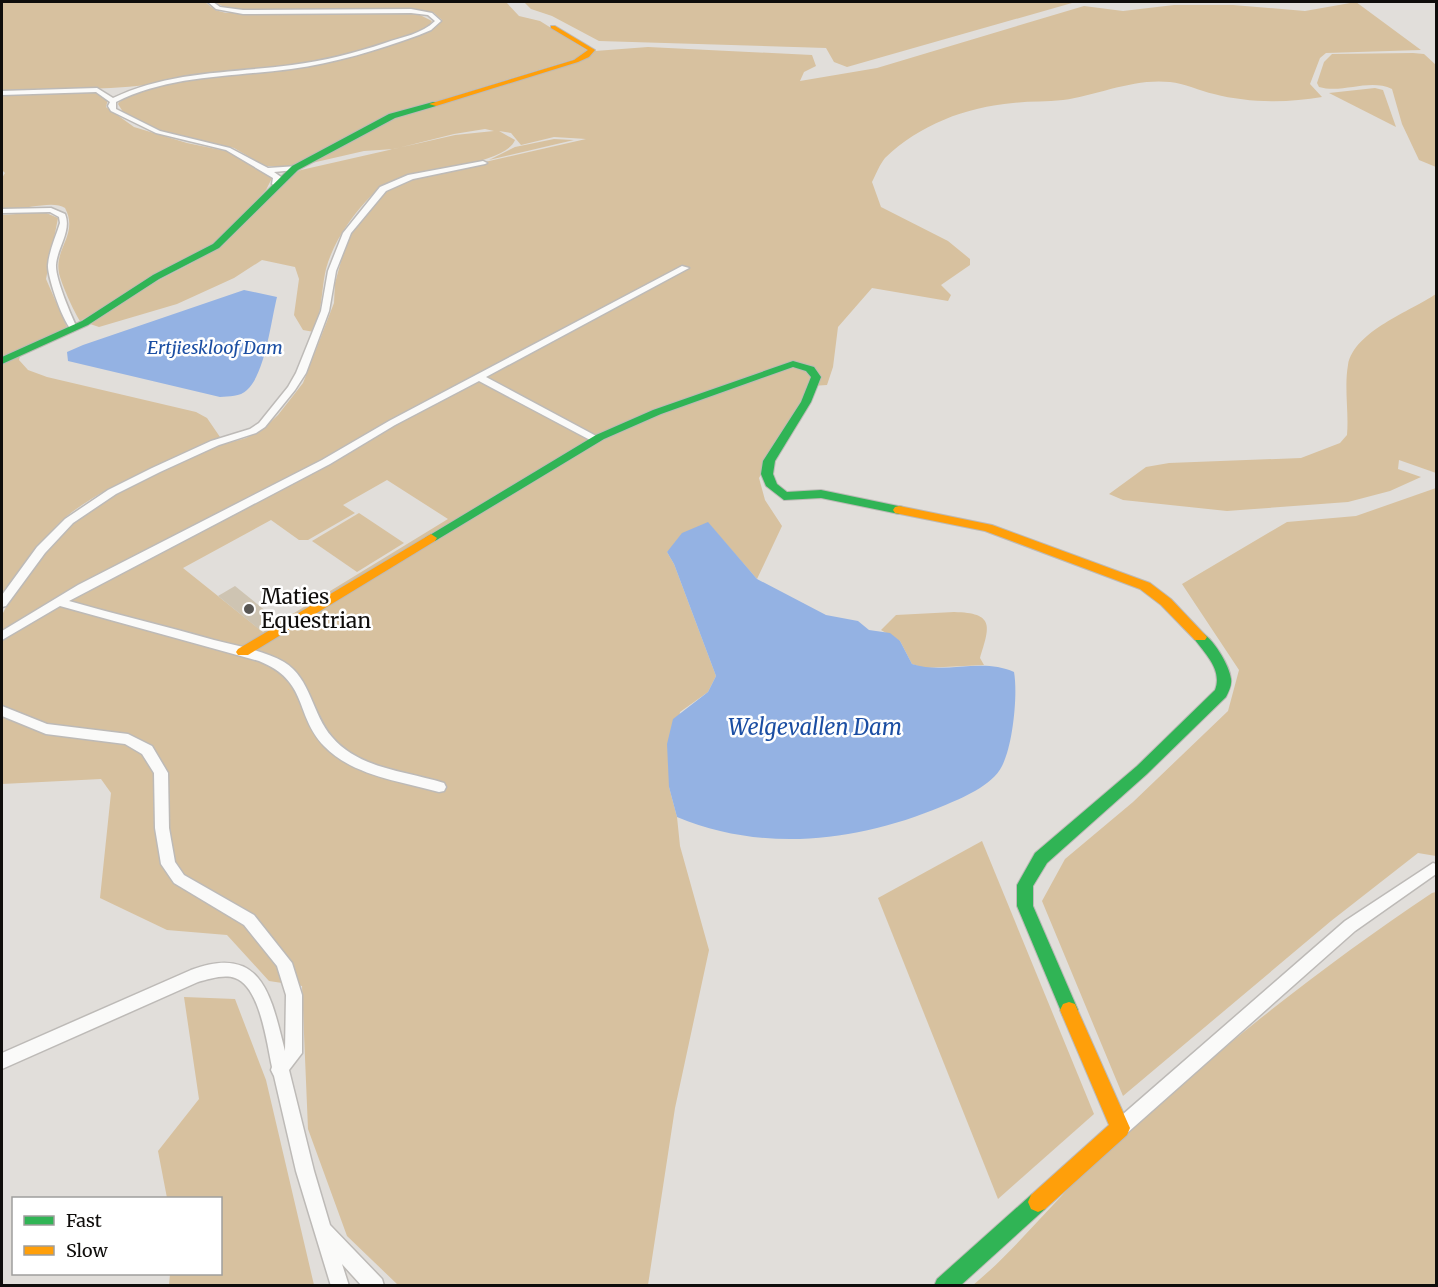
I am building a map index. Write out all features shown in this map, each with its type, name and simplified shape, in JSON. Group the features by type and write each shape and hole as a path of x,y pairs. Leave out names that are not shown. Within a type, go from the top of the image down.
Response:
{"street":[{"path":"120,88 156,86 342,57 413,36 430,28 438,21 430,14 411,11 243,12 218,8 210,2"},
{"path":"2,361 73,328 114,305 156,277 216,246 276,184 295,168 362,130 392,116 576,61 587,56 592,50 553,27"},
{"path":"113,101 156,86"},
{"path":"2,93 108,89"},
{"path":"96,90 113,101"},
{"path":"113,101 111,106 113,110 139,125 196,143 228,149 277,177 276,184"},
{"path":"2,603 41,550 69,521 112,492 156,470 215,443 253,431 262,425 292,388 300,373 325,311 332,271 347,232 383,189 411,177 483,163"},
{"path":"267,170 295,168"},
{"path":"2,211 51,210 62,216 64,223 52,266 64,312 73,328"},
{"path":"2,636 60,602 685,268"},
{"path":"243,652 595,439 668,406 750,381 768,371 785,366 805,366 812,370 816,377 814,386 770,460 767,470 770,483 777,491 785,496 802,493 821,494 957,521 999,532 1104,573 1145,585 1175,608 1200,639 1226,679 1218,697 1142,770 1041,858 1025,885 1026,906 1034,930 1120,1128"},
{"path":"480,378 595,439"},
{"path":"60,602 243,652 288,671 299,684 302,697 324,738 334,750 375,772 402,775 439,787"},
{"path":"2,711 46,729 128,739 147,750 161,773 162,828 168,864 179,879 249,921 284,963 294,995 294,1053 279,1070"},
{"path":"944,1286 1350,926 1433,869"},
{"path":"2,1060 196,975 229,969 244,974 257,984 266,1007 279,1070 305,1171 340,1286"},
{"path":"325,1232 375,1286"}],"shaded area":[{"path":"2,2 205,2 215,10 226,13 416,13 432,21 418,33 388,44 300,64 252,72 129,87 2,91"},
{"path":"214,2 506,2 519,16 540,21 588,51 581,57 391,115 294,167 265,166 234,148 163,132 134,119 123,112 118,104 130,95 184,81 316,64 359,55 427,32 442,20 434,13 422,10 263,12 230,10"},
{"path":"524,2 1193,2 1072,3 847,67 834,62 826,48 599,41 552,16 531,9"},
{"path":"1356,2 1421,50 1326,53 1320,58 1310,84 1322,97 1309,99 1268,101 1240,99 1209,93 1186,85 1157,81 1063,100 995,105 961,113 928,127 898,146 881,163 872,182 881,207 948,241 970,259 970,265 941,285 951,295 948,301 872,288 838,327 833,367 827,385 812,386 759,478 765,500 782,526 757,579 708,523 667,552 674,564 716,676 708,692 680,712 669,787 677,817 680,846 709,950 675,1108 648,1285 398,1285 347,1236 308,1129 302,986 269,981 227,935 167,930 100,898 111,793 101,779 2,784 2,615 9,601 51,544 81,515 143,479 221,445 246,438 264,428 278,415 303,383 334,303 335,283 346,243 381,194 396,184 419,177 586,139 554,137 521,145 511,133 499,131 515,140 497,155 463,165 400,178 381,188 358,211 344,229 333,249 326,269 314,332 303,330 294,315 299,279 295,267 262,260 234,278 177,304 99,327 90,324 136,292 192,263 290,176 301,170 393,149 364,151 303,165 394,117 590,56 595,51 648,47 812,55 816,66 804,72 800,81 877,68 1084,6 1123,11 1174,5 1233,5 1305,11","holes":["485,129 494,131 455,135 400,147 454,134","387,480 448,519 263,632 183,568 271,520 299,540 308,540 355,513 343,505"]},
{"path":"1332,54 1424,54 1436,65 1436,167 1419,160 1402,124 1392,89 1365,85 1328,89 1319,87 1317,83 1324,62"},
{"path":"1375,88 1383,90 1396,127 1329,93"},
{"path":"91,91 108,99 106,107 134,127 187,143 226,151 272,178 266,190 217,242 80,321 59,273 58,264 69,226 69,217 65,208 44,205 2,208 2,178 5,173 2,170 2,94"},
{"path":"554,139 574,140 489,160 515,147"},
{"path":"44,212 58,218 46,279 67,327 22,348 19,360 28,370 47,377 196,412 207,418 220,437 126,480 72,512 43,541 2,597 2,215"},
{"path":"1436,294 1436,473 1399,460 1398,469 1421,477 1390,491 1348,502 1227,511 1123,500 1109,494 1146,467 1169,463 1301,458 1340,443 1347,435 1347,374 1352,353 1372,332"},
{"path":"1436,488 1436,856 1418,853 1331,921 1123,1096 1042,901 1065,859 1133,802 1228,711 1239,670 1182,584 1287,522 1356,516"},
{"path":"359,513 404,543 357,572 312,541"},
{"path":"954,612 977,615 986,623 986,637 980,658 984,665 924,668 912,664 900,641 881,630 896,615"},
{"path":"982,841 1094,1114 998,1199 878,898"},
{"path":"1436,892 1436,1285 972,1286 1084,1173 1166,1097 1252,1025 1340,957"},
{"path":"184,997 235,999 266,1080 314,1285 169,1285 170,1275 222,1275 222,1197 167,1197 158,1151 199,1099"}],"water":[{"name":"Ertjieskloof Dam","path":"244,290 277,297 263,360 253,382 241,394 220,397 68,361 67,352 83,345"},
{"name":"Welgevallen Dam","path":"708,522 757,579 826,615 858,621 869,630 890,633 900,641 912,664 937,668 989,666 1014,672 1012,733 1002,766 991,780 943,806 877,828 844,835 777,839 743,836 677,817 669,787 667,744 673,719 708,692 716,676 674,564 667,552 682,533"}],"building":[{"name":"Maties Equestrian","path":"235,586 277,620 260,630 218,596"}],"traffic: fast":[{"path":"2,361 85,323 156,277 216,246 295,168 392,116 433,104"},
{"path":"431,538 600,437 657,412 793,364 810,369 816,377 806,402 769,461 767,474 772,486 784,496 821,494 899,510"},
{"path":"1069,1010 1025,906 1025,885 1041,858 1142,770 1221,693 1224,686 1222,671 1215,656 1200,637"},
{"path":"944,1286 1038,1202"}],"traffic: slow":[{"path":"433,104 576,61 587,56 592,50 553,27"},
{"path":"899,510 988,528 1145,586 1166,602 1200,637"},
{"path":"243,652 431,538"},
{"path":"1038,1202 1120,1128 1069,1010"}],"place":[{"name":"Maties Equestrian","path":"249,609"}]}
